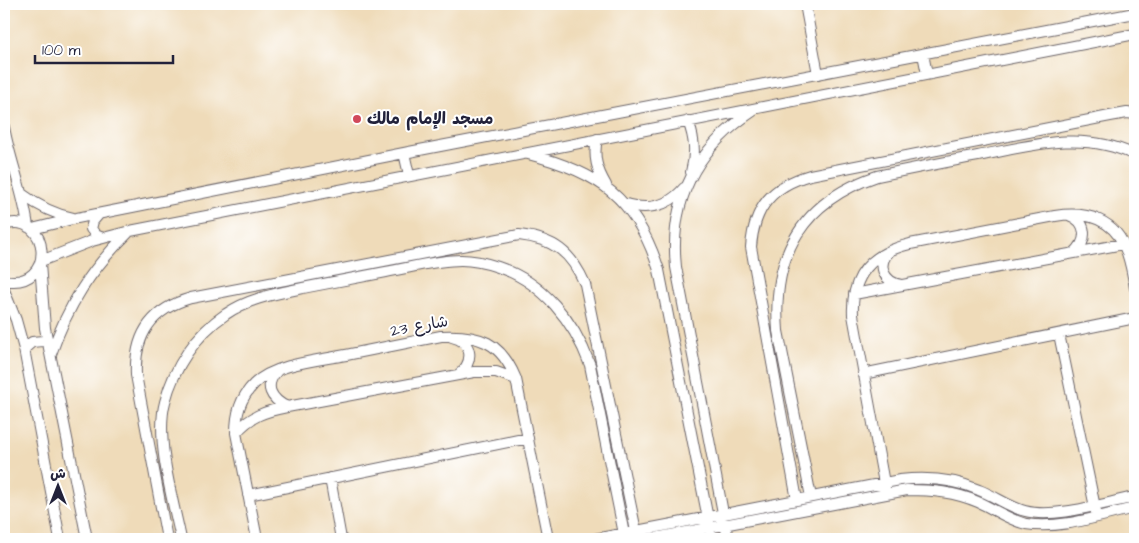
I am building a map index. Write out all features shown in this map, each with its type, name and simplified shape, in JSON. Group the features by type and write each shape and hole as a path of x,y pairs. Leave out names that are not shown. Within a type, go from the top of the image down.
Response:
{"street":[{"path":"806,4 818,74"},
{"path":"4,225 15,223 30,228 1134,11"},
{"path":"4,280 25,279 36,270 41,262 76,247 130,231 927,74 1124,36 1135,36"},
{"path":"923,54 927,74"},
{"path":"622,202 646,208 658,206 669,201 679,194 687,184 705,154 716,141 757,108"},
{"path":"797,500 752,261 752,233 755,219 770,196 781,186 810,175 1110,116 1127,113 1135,114"},
{"path":"688,121 692,132 694,155 677,216 674,249 728,539"},
{"path":"4,127 6,152 22,194 30,228 39,238 41,244 43,312 87,539"},
{"path":"597,139 595,148 597,168 609,190"},
{"path":"811,497 778,331 777,309 778,289 788,251 809,217 840,191 858,182 877,176 1035,144 1077,140 1118,148 1135,155"},
{"path":"962,145 965,158"},
{"path":"404,153 409,176"},
{"path":"525,153 562,163 579,170 609,190 635,217 646,234 659,270 712,539"},
{"path":"22,194 42,208 77,218"},
{"path":"99,214 92,221 92,229 96,235 103,238"},
{"path":"886,494 854,326 852,305 859,279 868,265 896,247 1067,214 1089,216 1100,220 1113,230 1124,244 1128,254 1135,288"},
{"path":"1067,214 1080,221 1084,228 1084,242 1074,253"},
{"path":"50,355 76,296 100,262 130,231"},
{"path":"167,539 136,375 135,360 138,345 152,320 177,302 519,235 537,237 553,244 568,254 578,268 590,300 636,532"},
{"path":"854,294 1124,244"},
{"path":"896,247 886,254 883,259 883,271 890,281 901,285"},
{"path":"181,539 164,452 162,426 164,402 176,372 186,355 211,326 242,304 274,294 460,260 498,267 532,284 547,296 576,332 590,365 624,534"},
{"path":"349,268 352,279"},
{"path":"4,290 24,349 60,539"},
{"path":"863,374 1135,318"},
{"path":"1059,334 1097,516"},
{"name":"شارع 23","path":"257,539 236,433 236,419 239,406 246,394 259,380 277,370 291,366 441,336 463,335 491,344 511,366 516,379 548,539"},
{"path":"441,336 460,339 466,345 469,353 469,362 465,370 458,375"},
{"path":"24,349 32,342 43,341 48,344"},
{"path":"277,370 272,376 270,390 278,403 286,407"},
{"path":"236,433 254,416 286,407 486,371 506,374 516,379"},
{"path":"248,495 528,438"},
{"path":"330,478 341,539"},
{"path":"724,520 797,500 916,478 949,481 980,490 1011,506 1040,514 1057,513 1135,496"},
{"path":"650,539 724,520 907,490 943,492 961,496 1010,518 1025,523 1041,525 1058,524 1135,508"},
{"path":"595,539 709,523"}],"place":[{"name":"مسجد الإمام مالك","path":"357,119"}]}
